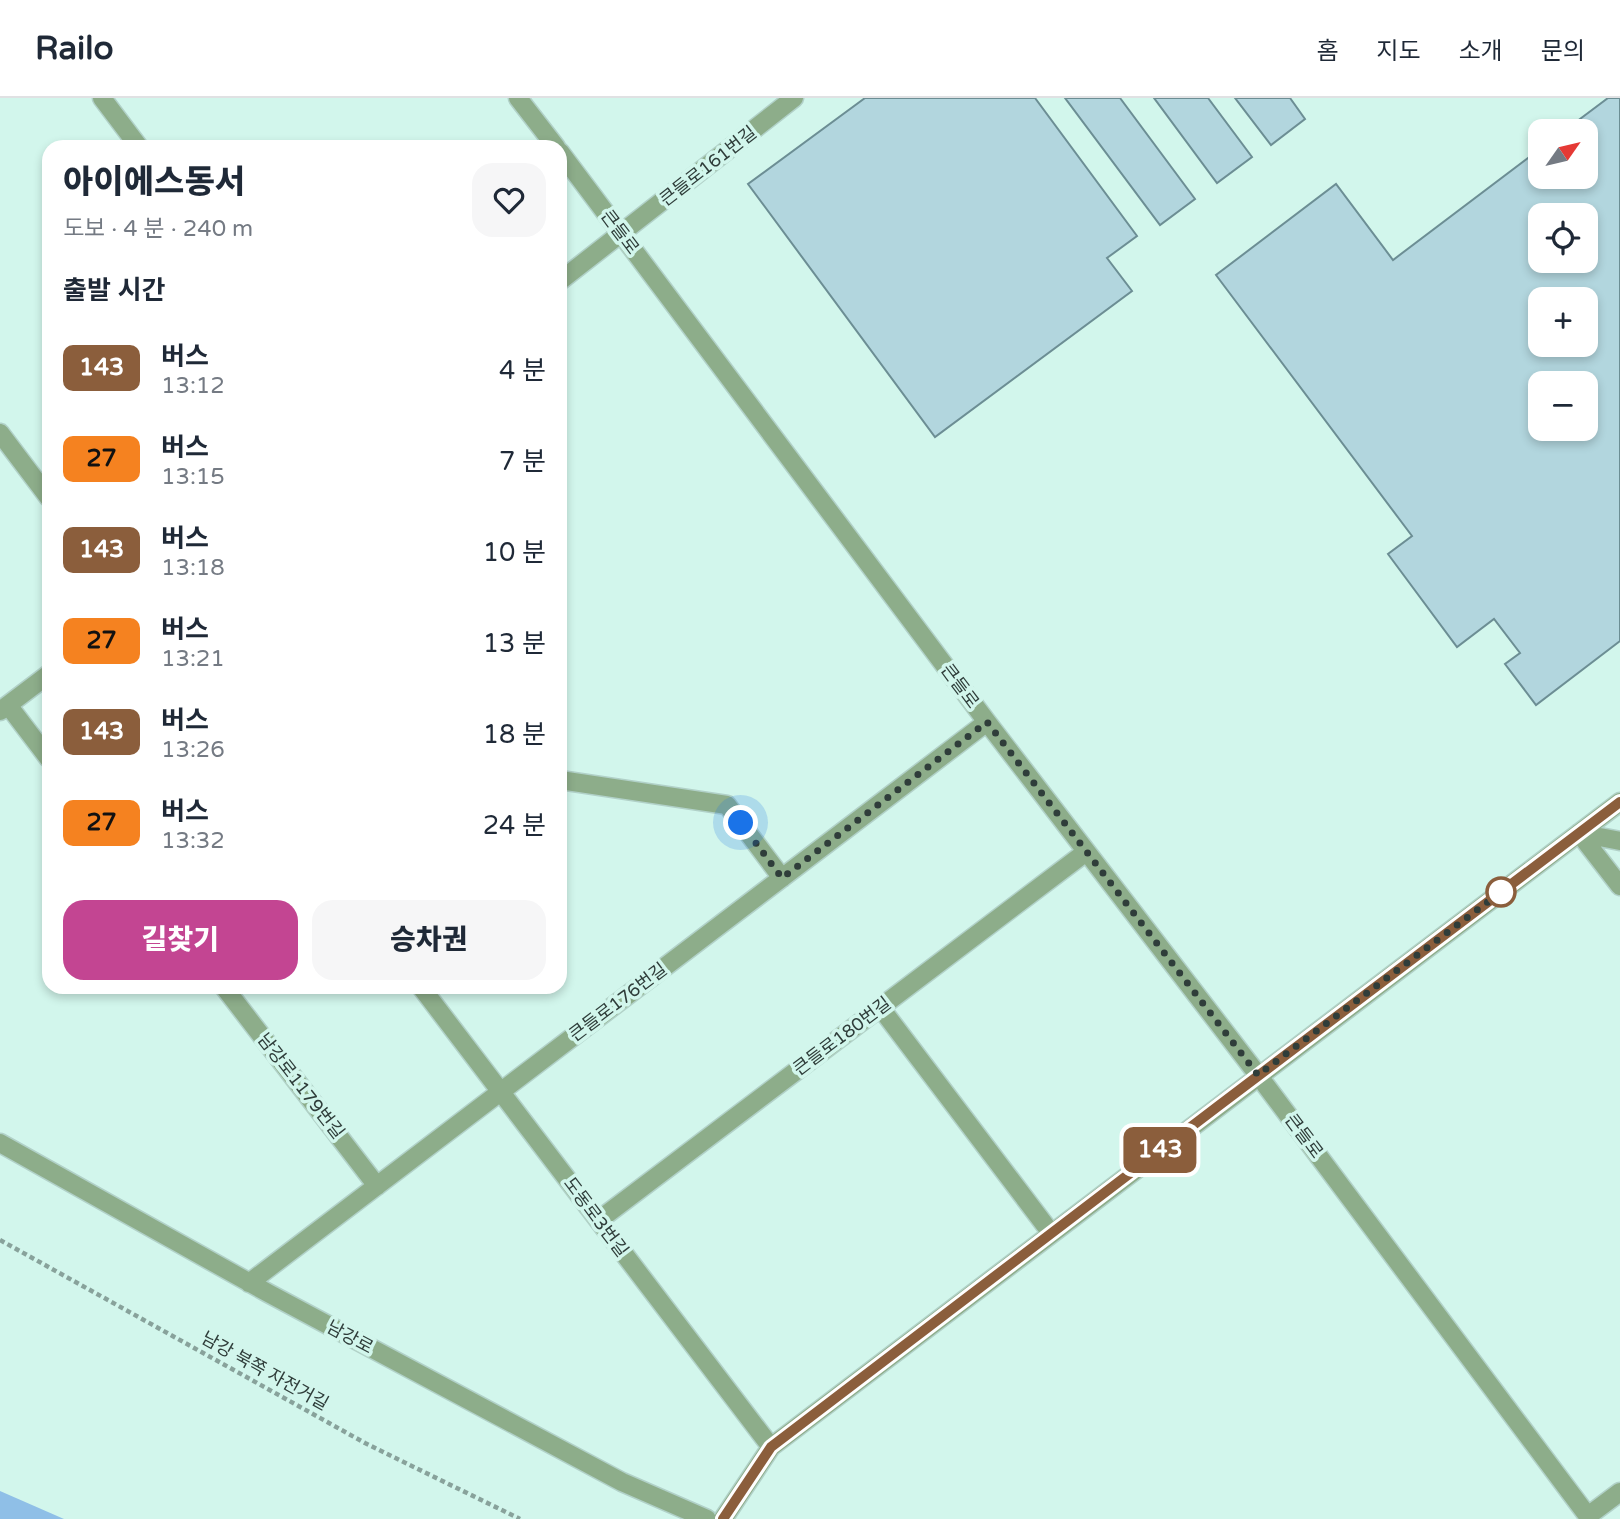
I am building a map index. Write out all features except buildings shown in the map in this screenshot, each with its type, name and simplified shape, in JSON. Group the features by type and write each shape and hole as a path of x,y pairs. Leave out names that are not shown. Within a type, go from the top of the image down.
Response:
{"street":[{"path":"102,98 134,140"},
{"path":"518,98 551,140"},
{"name":"큰들로161번길","path":"567,276 794,98"},
{"name":"큰들로","path":"567,161 987,722 1258,1075 1589,1518"},
{"path":"0,433 42,489"},
{"path":"42,679 4,708 42,751"},
{"name":"큰들로176번길","path":"249,1283 987,722"},
{"path":"567,781 727,805 782,878"},
{"path":"723,1519 771,1447 1620,802"},
{"path":"1579,833 1620,841"},
{"path":"1579,833 1620,886"},
{"name":"큰들로180번길","path":"599,1220 1086,852"},
{"name":"남강로1179번길","path":"230,994 377,1186"},
{"name":"도동로3번길","path":"426,994 771,1447"},
{"path":"880,1007 1051,1233"},
{"name":"남강로","path":"0,1143 249,1283 622,1482 707,1519"},
{"path":"1589,1518 1620,1492"}],"path":[{"name":"남강 북쪽 자전거길","path":"0,1240 365,1443 520,1519"}],"water":[{"path":"0,1491 64,1519 0,1519"}],"bus line":[{"name":"143","path":"723,1519 771,1447 1620,802"}],"route":[{"path":"741,823 782,878 987,722 1258,1075 1501,892"}]}
